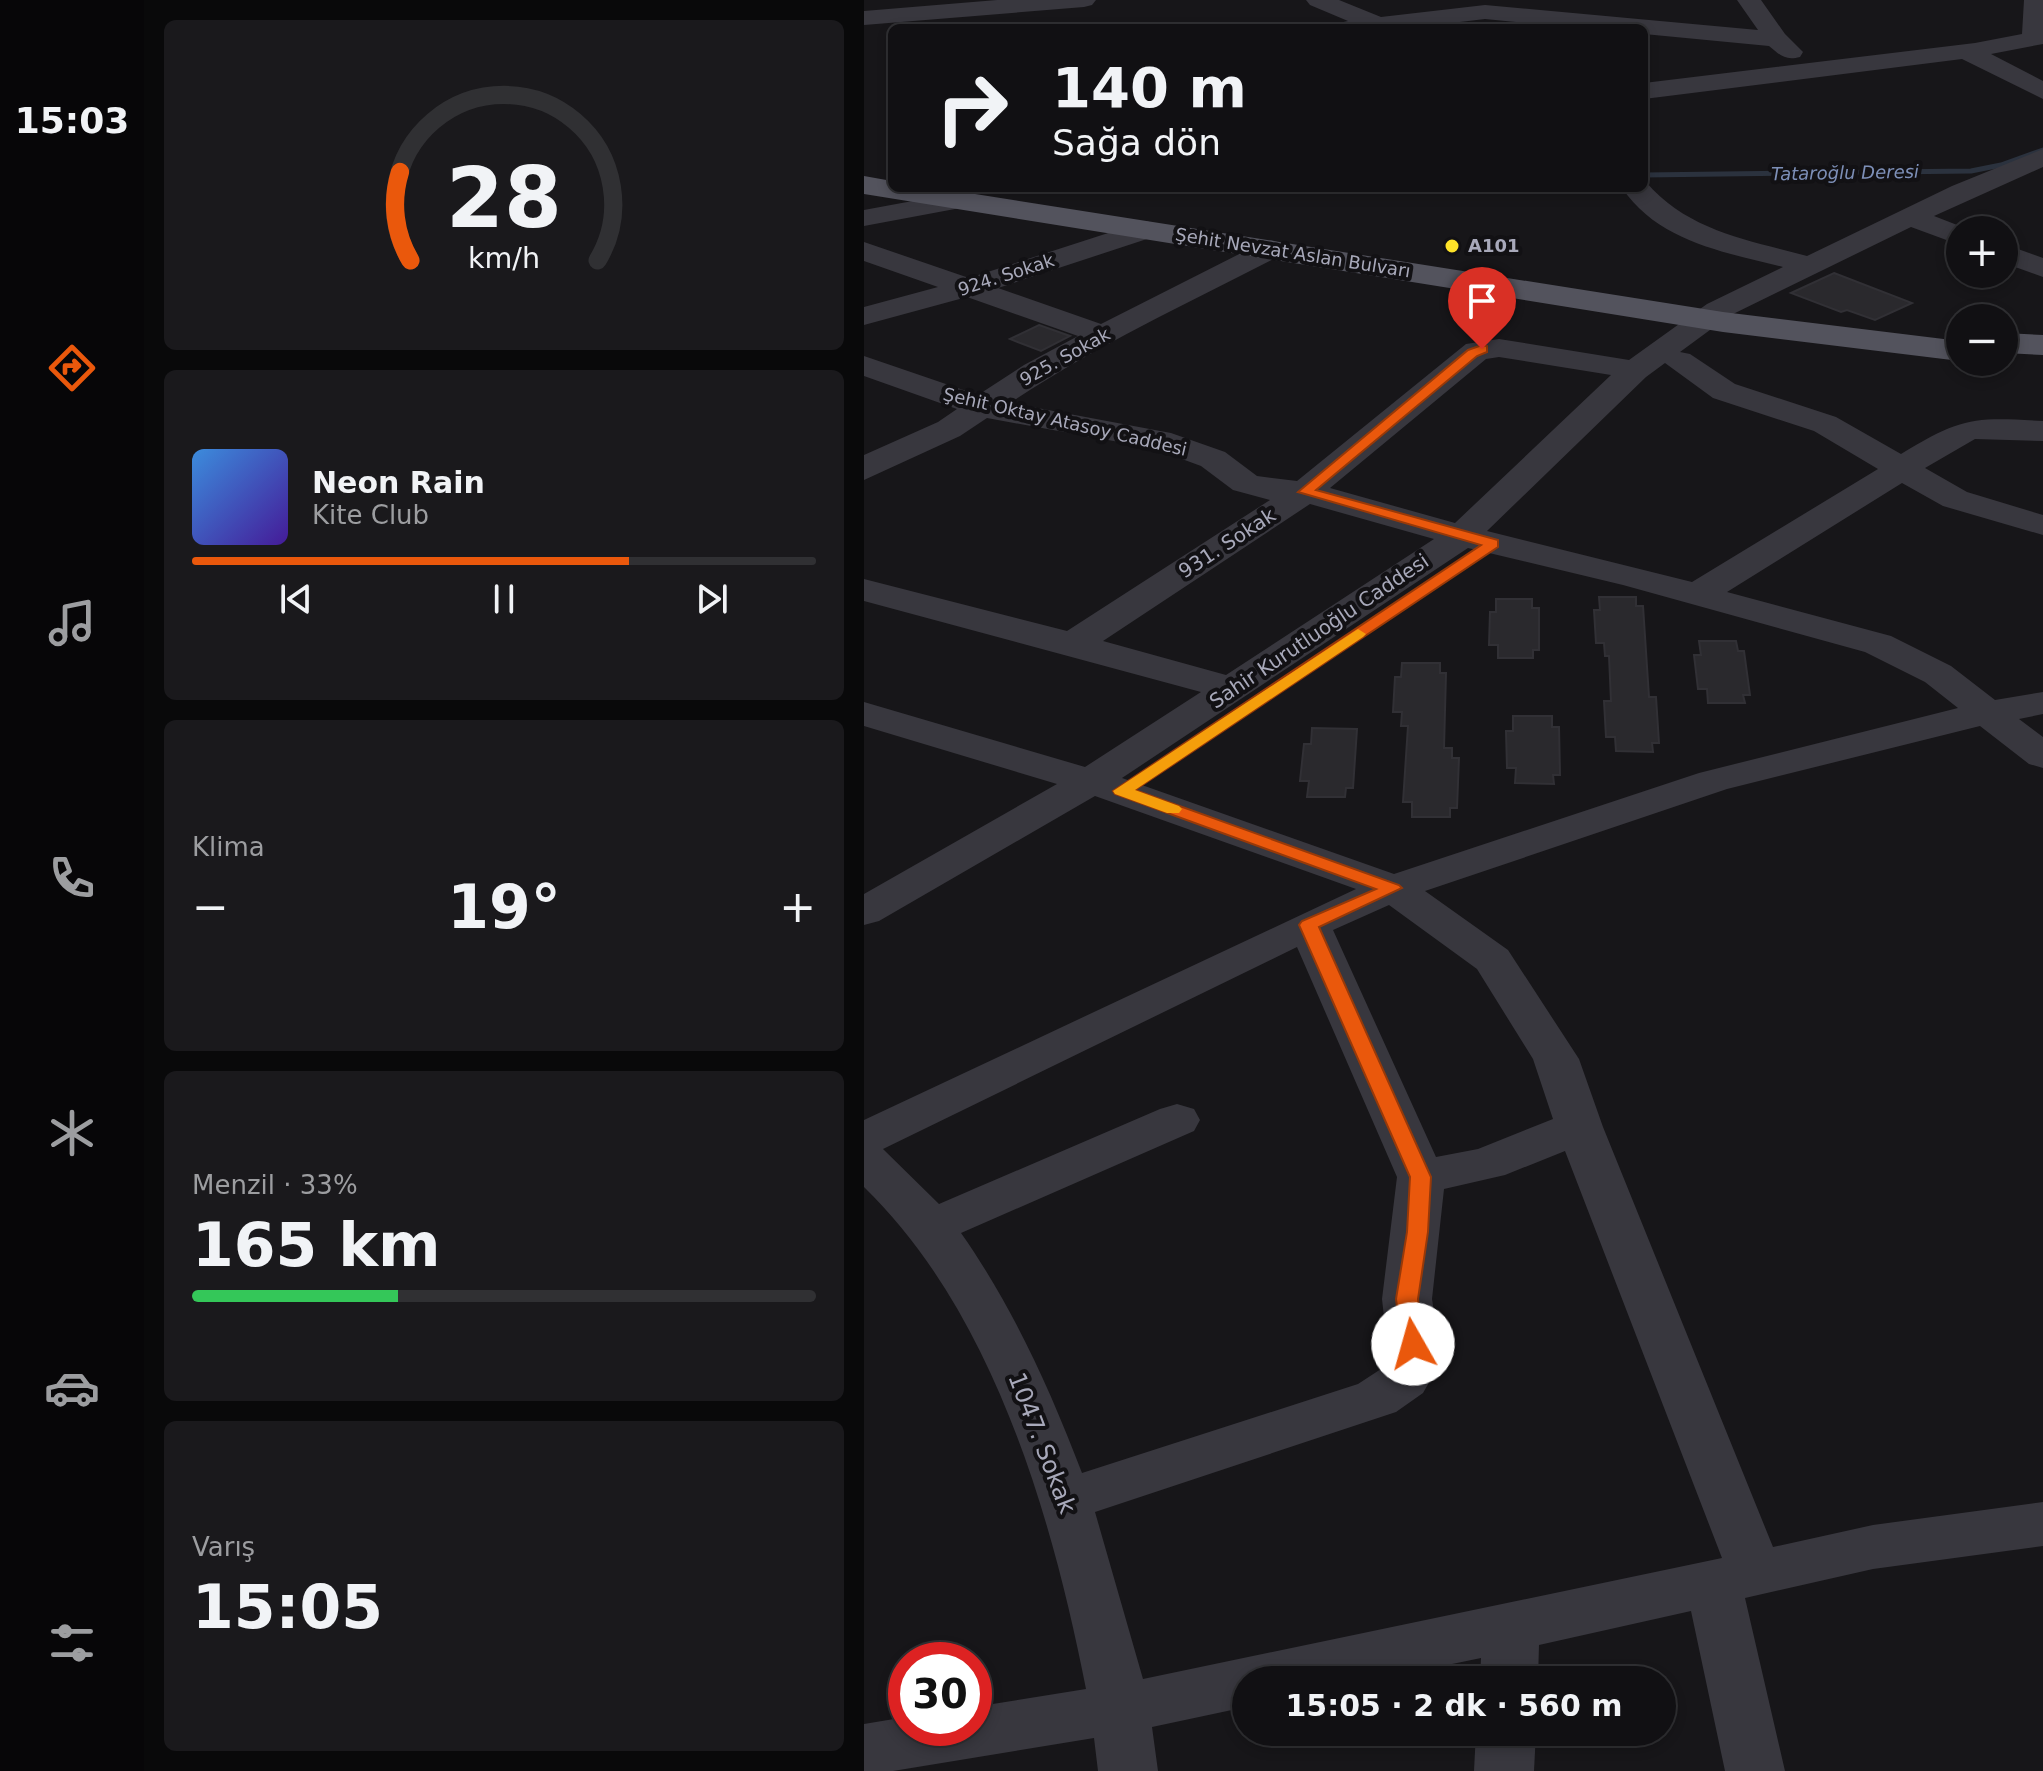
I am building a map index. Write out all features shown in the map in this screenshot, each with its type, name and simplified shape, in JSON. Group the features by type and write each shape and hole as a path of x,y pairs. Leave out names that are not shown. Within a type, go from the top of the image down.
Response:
{"main road":[{"path":"864,175 888,178"},
{"name":"Şehit Nevzat Aslan Bulvarı","path":"864,185 888,187"},
{"name":"Şehit Nevzat Aslan Bulvarı","path":"935,192 1946,349"},
{"name":"Şehit Nevzat Aslan Bulvarı","path":"955,194 1146,230 1271,249 1723,313 1946,338"},
{"path":"2018,344 2043,345"},
{"path":"2018,354 2043,355"}],"street":[{"path":"864,18 1084,0"},
{"path":"1318,0 1377,24"},
{"path":"1749,0 1776,39 1812,72"},
{"path":"1648,91 1812,72 2038,38 2036,0"},
{"path":"1038,2 1045,24"},
{"path":"1397,24 1485,12 1614,24"},
{"path":"1648,27 1776,39"},
{"path":"1965,51 2043,91"},
{"path":"1723,313 1809,265 2043,157"},
{"path":"1639,192 1653,209 1680,225 1715,239 1809,265"},
{"path":"864,218 955,194"},
{"path":"1909,217 1946,231"},
{"name":"924. Sokak","path":"864,316 968,288 1146,230"},
{"name":"925. Sokak","path":"864,470 879,460 949,429 980,407 1103,335 1271,249"},
{"path":"864,251 1103,335"},
{"path":"2018,258 2043,268"},
{"name":"Sahir Kurutluoğlu Caddesi","path":"864,943 1477,540 1679,361 1723,313"},
{"name":"Sahir Kurutluoğlu Caddesi","path":"864,912 1106,786 1233,689 1477,540 1635,370 1723,313"},
{"name":"931. Sokak","path":"1073,644 1305,492 1473,353 1489,347 1635,370"},
{"path":"1679,361 1724,391 1825,424 1955,499 2043,525"},
{"name":"Şehit Oktay Atasoy Caddesi","path":"864,365 980,407 1159,440 1213,459 1245,483 1271,490 1305,492 1878,644 1938,674 2043,756"},
{"path":"1698,594 1969,430 2043,431"},
{"path":"864,590 1233,689"},
{"path":"864,1139 1309,925 1393,888 1713,781 1986,713 2043,703"},
{"path":"864,714 1106,786 1393,888 1493,960 1556,1059 1734,1578 1755,1771"},
{"path":"1065,1500 1377,1398 1405,1379 1413,1344 1407,1299 1421,1177 1309,925"},
{"path":"930,1227 1177,1120"},
{"path":"1421,1177 1488,1163 1579,1127"},
{"name":"1047. Sokak","path":"864,1158 930,1227 1017,1372 1065,1500 1122,1708 1128,1771"},
{"path":"1394,1666 1510,1654 1734,1578 1873,1547 2043,1524"},
{"path":"864,1750 1122,1708 1232,1685"},
{"path":"1504,1771 1505,1746"}],"building":[{"path":"1834,273 1912,303 1875,320 1847,310 1841,312 1791,293"},
{"path":"1039,325 1070,336 1041,351 1010,339"},
{"path":"1599,597 1636,597 1636,606 1643,606 1649,697 1656,697 1659,743 1652,743 1653,752 1616,751 1615,737 1606,737 1604,701 1611,701 1609,656 1605,656 1604,643 1596,643 1594,610 1600,610"},
{"path":"1496,599 1532,599 1532,608 1539,608 1539,650 1533,650 1533,658 1498,658 1498,645 1489,645 1490,612 1496,612"},
{"path":"1699,641 1736,641 1738,651 1744,651 1750,695 1743,695 1745,703 1708,703 1707,689 1698,689 1694,655 1701,655"},
{"path":"1402,663 1440,663 1440,673 1446,673 1444,748 1452,748 1452,758 1459,758 1457,808 1450,808 1450,817 1412,817 1412,802 1403,802 1408,726 1401,726 1402,712 1393,712 1395,677 1401,677"},
{"path":"1513,716 1552,716 1552,727 1559,727 1560,775 1553,775 1554,784 1515,783 1516,768 1507,768 1506,731 1513,731"},
{"path":"1312,728 1357,729 1353,788 1346,788 1345,797 1307,797 1309,781 1300,781 1304,744 1311,744"}],"waterway":[{"name":"Tataroğlu Deresi","path":"1648,175 1971,171 2001,165 2043,150"}],"slow traffic":[{"path":"1173,809 1122,791 1358,634"}],"place":[{"name":"A101","path":"1452,246"}],"route":[{"path":"1413,1344 1407,1299 1421,1177 1309,925 1393,888 1122,791 1493,543 1305,492 1473,353 1482,349"}]}
